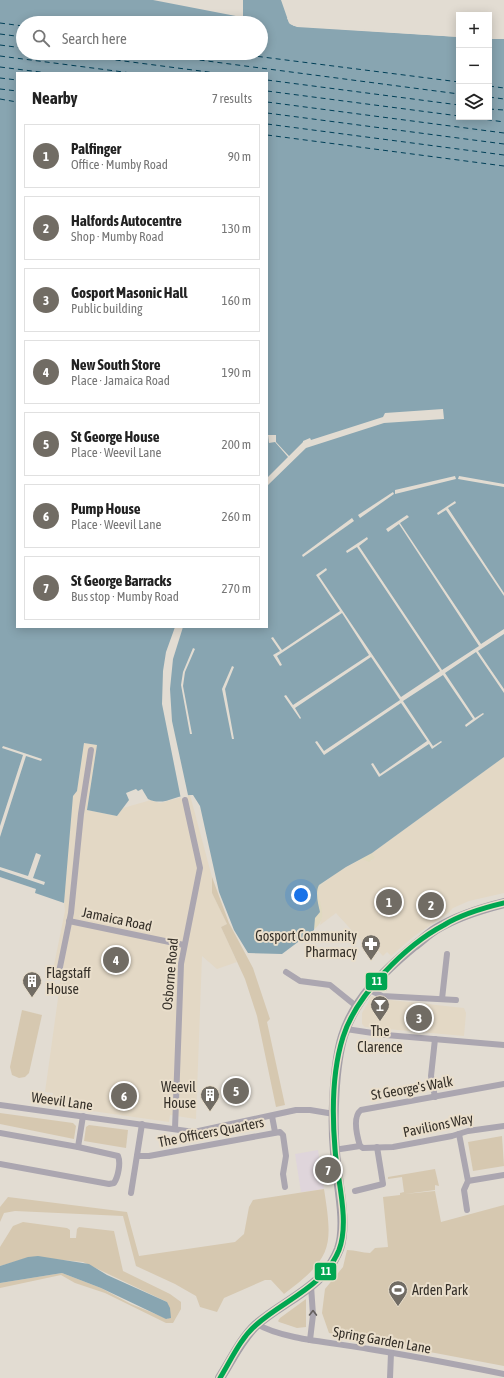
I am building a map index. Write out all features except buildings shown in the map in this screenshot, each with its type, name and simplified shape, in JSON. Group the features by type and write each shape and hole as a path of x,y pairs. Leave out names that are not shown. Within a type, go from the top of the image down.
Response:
{"main road":[{"path":"220,1378 244,1339 257,1324 311,1286 331,1264 341,1243 342,1225 334,1150 334,1114 339,1053 346,1028 356,1006 389,967 435,930 470,912 504,903"}],"street":[{"path":"58,972 69,921 81,814 91,750"},
{"name":"Osborne Road","path":"175,1129 180,979 184,945 200,868 185,800"},
{"name":"Jamaica Road","path":"69,921 184,945"},
{"path":"442,999 446,954"},
{"path":"286,972 300,981 330,984 356,1006"},
{"path":"368,990 382,996 456,1000"},
{"path":"346,1028 371,1033 504,1045"},
{"path":"434,1096 431,1076 435,1039"},
{"name":"St George's Walk","path":"360,1146 356,1122 357,1114 360,1111 504,1084"},
{"name":"Weevil Lane","path":"0,1105 199,1132 302,1110 334,1114"},
{"path":"78,1147 83,1116"},
{"path":"272,1116 274,1132"},
{"name":"The Officers Quarters","path":"132,1193 142,1124"},
{"name":"Pavilions Way","path":"334,1150 360,1146 363,1148 393,1147 504,1126"},
{"name":"The Officers Quarters","path":"137,1156 145,1156 274,1132 282,1133 287,1158 283,1174 285,1187"},
{"path":"0,1133 78,1147 118,1156 120,1159 116,1179 114,1183 109,1184 0,1164"},
{"path":"459,1134 468,1181 464,1190 467,1210"},
{"path":"355,1191 384,1184 377,1147"},
{"path":"468,1181 504,1175"},
{"path":"310,1340 313,1315 311,1286"},
{"name":"Spring Garden Lane","path":"257,1324 269,1330 310,1340 504,1374"},
{"path":"390,1378 391,1353"}],"shaded area":[{"path":"84,743 97,745 87,810 117,816 123,808 151,800 160,803 190,795 212,877 212,893 227,924 221,927 237,962 217,969 202,956 196,1119 170,1115 169,1122 50,1105 53,1093 45,1092 61,977 52,975 65,911 64,903 70,819 73,795 77,791"},
{"path":"504,757 504,893 469,901 453,908 413,937 391,956 387,952 383,956 373,945 369,949 336,913 320,925 322,915 318,890 321,885 339,871 362,859 371,861 375,858 372,853"},
{"path":"212,877 229,923 253,968 270,1019 267,1022 285,1105 276,1107 257,1016 245,979 221,927 227,924 212,893"},
{"path":"372,996 381,999 464,1008 466,1013 464,1036 365,1027 362,1024 362,1013 370,997"},
{"path":"22,1010 42,1015 29,1073 25,1077 19,1078 12,1075 10,1067"},
{"path":"0,1113 73,1123 76,1126 74,1139 0,1124"},
{"path":"89,1125 128,1130 126,1148 84,1141 86,1127"},
{"path":"502,1136 504,1166 473,1171 468,1142"},
{"path":"318,1150 324,1189 301,1192 295,1154"},
{"path":"435,1169 439,1186 435,1185 435,1190 405,1194 435,1191 441,1222 504,1205 504,1366 329,1333 322,1313 325,1289 343,1267 347,1250 370,1253 375,1248 388,1247 383,1197 400,1195 400,1193 404,1192 402,1177 388,1179 388,1177"},
{"path":"324,1189 327,1209 328,1238 326,1249 321,1260 312,1270 284,1294 271,1280 265,1280 224,1298 217,1312 200,1307 196,1296 175,1284 136,1266 123,1216 15,1211 4,1213 0,1222 0,1207 8,1197 127,1212 139,1256 235,1242 244,1234 249,1207 253,1200"},
{"path":"23,1222 67,1228 70,1230 70,1238 76,1238 77,1229 79,1227 114,1231 123,1271 170,1294 181,1302 181,1309 173,1323 166,1323 105,1293 75,1283 61,1275 0,1288 0,1283 62,1273 101,1288 131,1304 168,1319 167,1302 83,1262 31,1257 0,1266 0,1247 13,1226"},
{"path":"306,1299 306,1327 297,1328 278,1321 280,1318"}],"sand":[{"path":"367,853 372,853 375,858 369,862 361,860 350,864 321,885 319,888 319,897 322,917 319,925 310,933 310,927 318,910 317,889 319,885 331,874"}],"water":[{"path":"0,0 153,0 236,16 16,16 16,60 268,60 268,16 243,16 243,0 281,0 289,23 294,26 456,37 456,120 492,120 492,39 504,39 504,757 372,853 346,867 319,885 317,895 320,912 315,918 314,930 282,954 248,953 234,930 219,892 200,806 193,795 181,796 159,802 148,799 142,789 138,791 136,789 126,793 129,800 117,816 87,810 97,745 84,743 77,791 73,796 64,903 35,893 36,889 0,877"},
{"path":"38,1256 89,1264 107,1275 167,1302 170,1308 171,1318 166,1319 101,1288 62,1273 0,1283 0,1266 28,1257"}],"pier":[{"path":"287,18 289,18 291,23 297,25 456,35 456,37 297,27 290,24"},
{"path":"443,409 444,419 384,423 306,448 268,485 268,477 288,457 275,442 269,443 268,435 276,435 276,442 289,456 303,441 310,438 311,440 383,417 385,413"},
{"path":"455,476 456,479 395,494 395,490"},
{"path":"459,476 504,484 504,487 458,479"},
{"path":"393,492 394,494 360,518 358,515"},
{"path":"455,501 456,503 448,508 504,593 504,596 446,510 438,515 437,513"},
{"path":"407,515 409,517 400,523 481,644 504,629 504,634 478,651 504,689 504,693 476,652 445,673 475,718 483,713 484,714 466,727 465,725 473,719 443,675 403,701 433,746 441,741 442,742 432,749 429,744 379,777 371,764 373,763 380,774 427,741 401,703 324,755 315,742 317,741 324,751 400,700 371,657 295,708 301,718 300,719 284,696 286,695 293,705 369,655 342,613 277,656 282,665 280,666 273,655 280,651 271,638 273,637 282,650 340,611 316,575 326,568 327,570 319,576 401,697 440,671 357,547 347,553 346,551 367,537 368,539 359,546 442,670 479,646 399,524 388,532 386,529"},
{"path":"352,518 354,521 303,557 302,555"},
{"path":"175,628 183,628 173,659 170,689 172,721 188,795 188,797 181,799 162,704 163,671 166,652"},
{"path":"193,648 195,649 185,672 183,686 192,734 190,734 181,685 183,672"},
{"path":"232,666 234,667 225,689 234,739 232,739 222,689"},
{"path":"3,746 42,759 41,761 26,756 0,837 0,826 23,755 2,748"},
{"path":"36,853 41,855 33,878 45,882 44,885 0,870 0,867 28,876"}],"ferry route":[{"path":"0,23 16,25"},
{"path":"0,34 16,36"},
{"path":"0,45 16,47"},
{"path":"0,56 16,58"},
{"path":"268,58 456,82"},
{"path":"31,60 123,72"},
{"path":"116,60 208,72"},
{"path":"199,60 456,94"},
{"path":"0,67 40,72"},
{"path":"0,78 16,80"},
{"path":"268,80 456,105"},
{"path":"492,86 504,88"},
{"path":"0,89 16,91"},
{"path":"268,91 456,116"},
{"path":"492,97 504,99"},
{"path":"0,99 16,102"},
{"path":"268,102 504,133"},
{"path":"492,109 504,110"},
{"path":"268,113 504,144"},
{"path":"490,120 504,122"},
{"path":"268,124 504,155"},
{"path":"268,135 504,166"}],"transit line":[{"name":"11","path":"220,1378 240,1343 250,1331 267,1316 302,1292 324,1274 339,1250 342,1239 343,1213 334,1135 333,1107 335,1078 339,1050 343,1037 359,1005 384,973 399,958 429,934 451,921 465,915 504,903"}],"place":[{"name":"Palfinger","path":"389,902"},
{"name":"Halfords Autocentre","path":"431,905"},
{"name":"New South Store","path":"116,960"},
{"name":"Gosport Community Pharmacy","path":"371,961"},
{"name":"Flagstaff House","path":"32,998"},
{"name":"Gosport Masonic Hall","path":"419,1018"},
{"name":"The Clarence","path":"380,1022"},
{"name":"St George House","path":"236,1091"},
{"name":"Pump House","path":"124,1096"},
{"name":"Weevil House","path":"210,1112"},
{"name":"St George Barracks","path":"328,1170"},
{"name":"Arden Park","path":"398,1307"}]}
